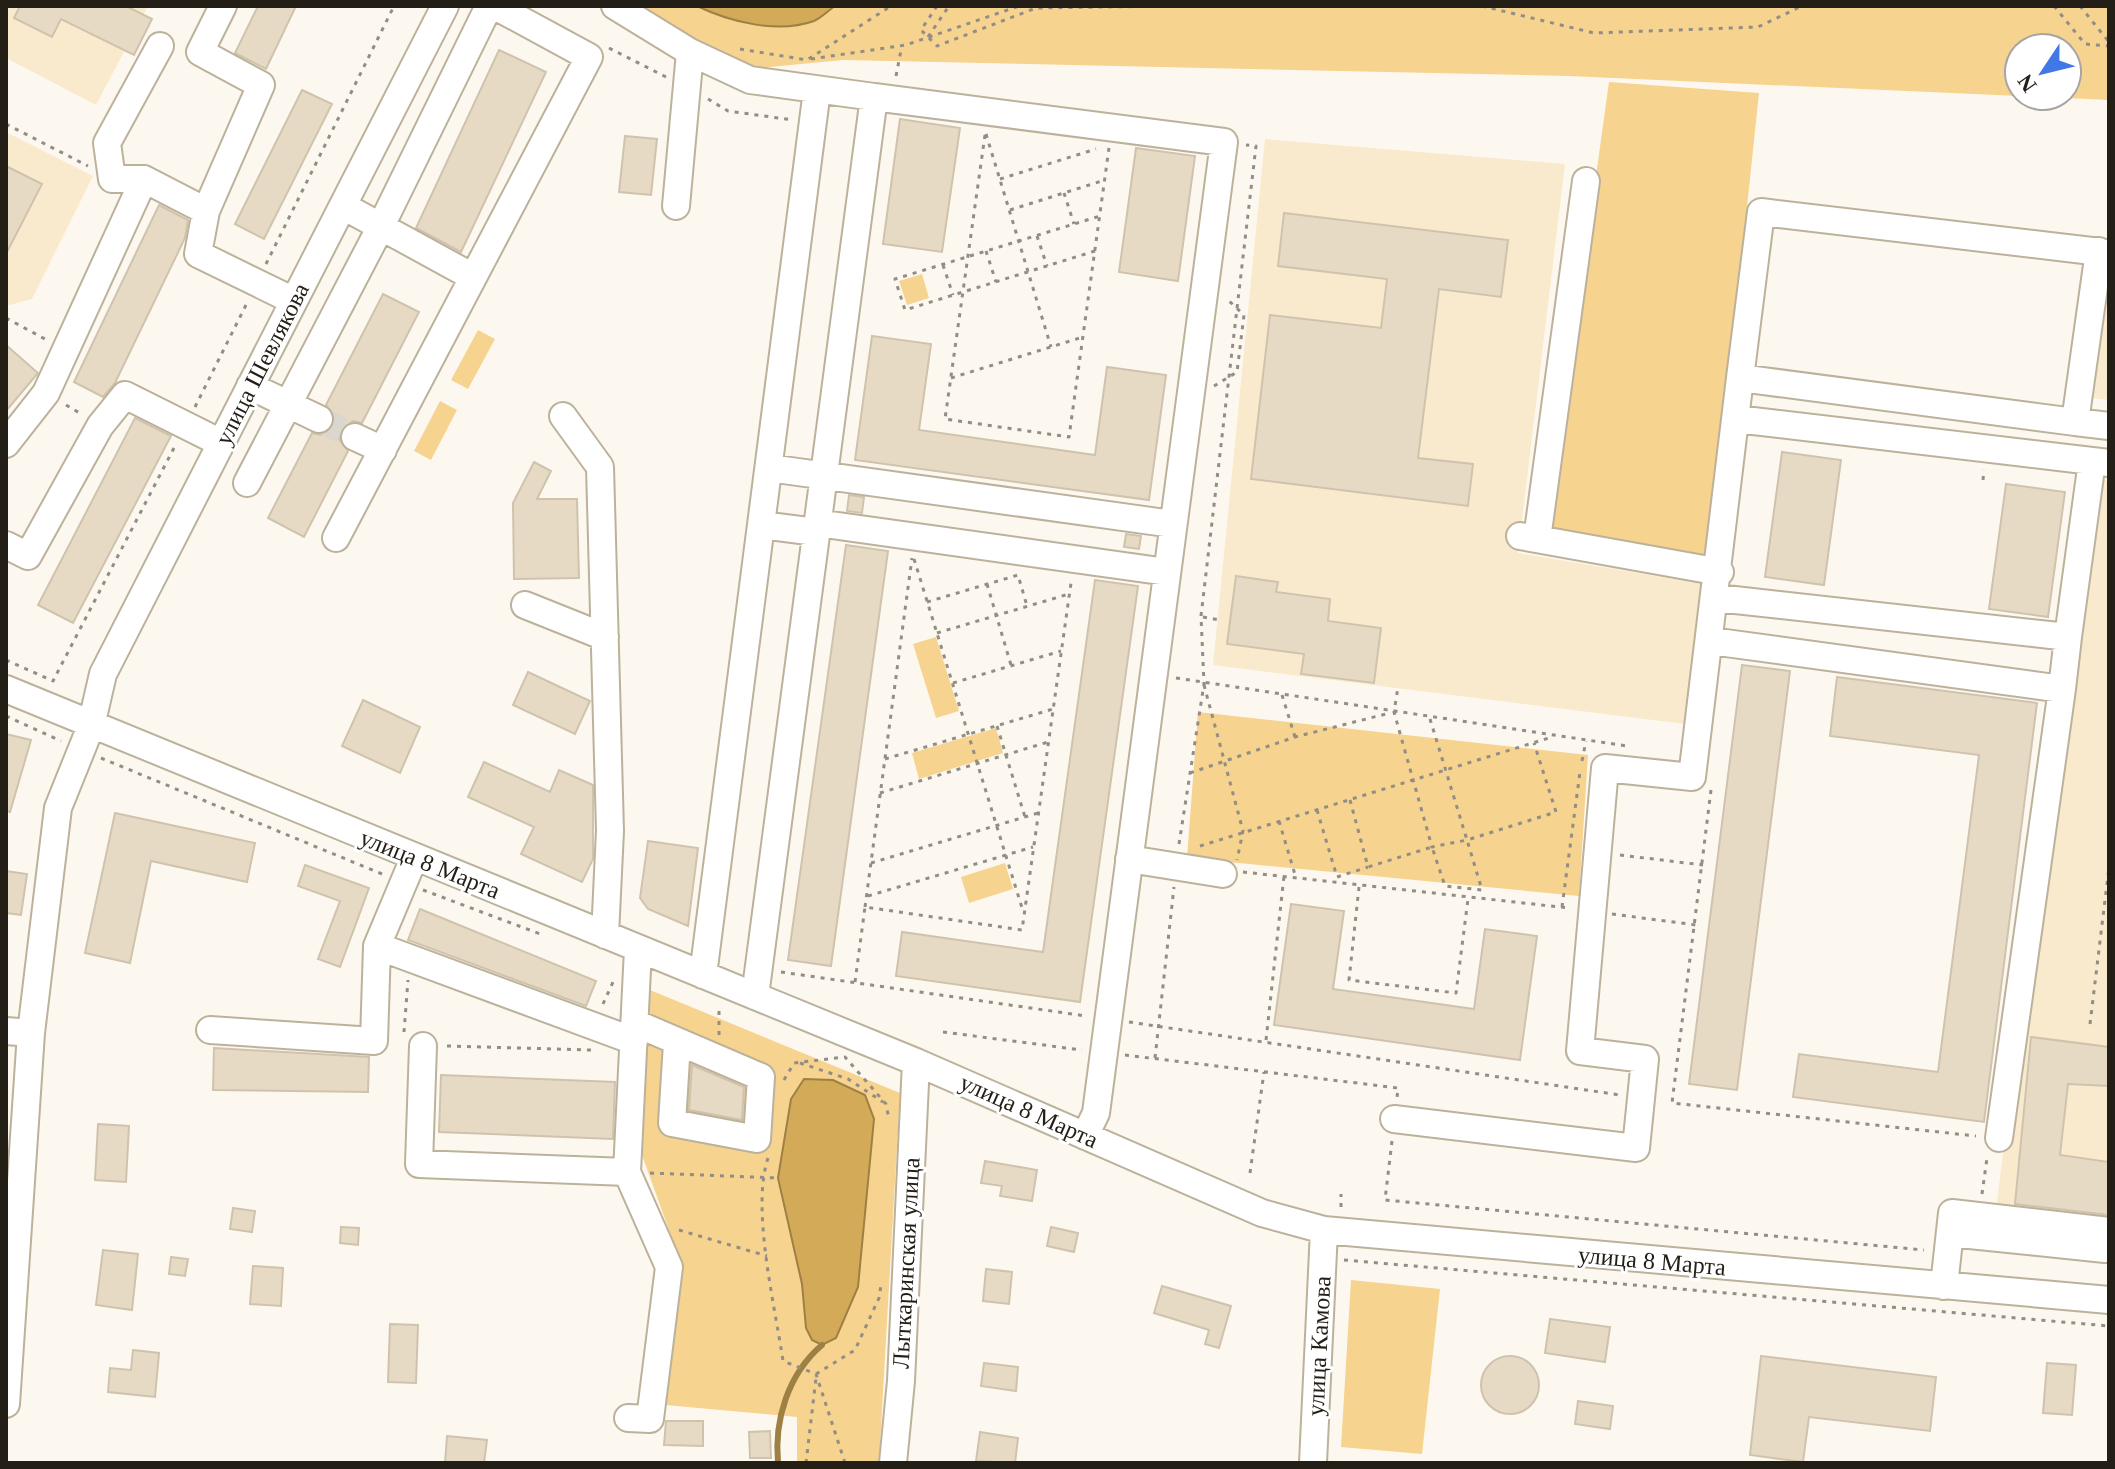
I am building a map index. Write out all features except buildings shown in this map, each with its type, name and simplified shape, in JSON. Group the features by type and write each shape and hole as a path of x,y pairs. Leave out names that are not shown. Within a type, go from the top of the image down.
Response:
{"street":[{"path":"223,6 200,52 261,85 206,211 198,254 294,301"},
{"name":"улица Шевлякова","path":"6,1404 18,1032 58,808 86,738 103,674 345,207 445,6"},
{"path":"247,483 492,6 589,57 336,538"},
{"path":"615,6 690,52 750,80 1224,142 1096,1113 1085,1136"},
{"path":"160,46 107,143 112,179 144,179 206,211"},
{"path":"676,206 690,52"},
{"path":"703,975 817,90"},
{"path":"755,996 823,476 883,98"},
{"path":"6,444 46,393 144,179"},
{"path":"1586,181 1528,538 1718,585 2068,637"},
{"path":"345,207 473,277"},
{"path":"1394,1119 1636,1148 1645,1059 1580,1051 1605,768 1692,777 1718,585 1761,212 2104,252 2075,422"},
{"path":"1740,378 2109,426"},
{"path":"250,386 319,419"},
{"path":"6,545 28,556 100,426 125,395 221,443"},
{"path":"563,416 600,467 610,831 605,935"},
{"path":"1736,419 2100,462 2068,637 1994,1138"},
{"path":"355,437 383,450"},
{"path":"769,468 1173,524"},
{"path":"761,525 817,528 1167,572"},
{"path":"525,605 605,637"},
{"path":"1711,641 2062,689"},
{"name":"улица 8 Марта","path":"6,689 86,738 414,858 605,935 638,960 703,975 755,996 916,1062 1262,1213 1324,1230 2109,1300"},
{"path":"210,1030 374,1041 377,946 414,858"},
{"path":"1129,859 1177,860 1223,874"},
{"path":"377,946 599,1038 634,1032 677,1043 761,1077 757,1139 672,1123 677,1043"},
{"path":"628,1418 650,1419 669,1267 627,1172 638,960"},
{"path":"413,1045 419,1164 627,1172"},
{"name":"Лыткаринская улица","path":"893,1463 901,1381 916,1062"},
{"path":"1944,1286 1952,1213 2109,1231"},
{"name":"улица Камова","path":"1313,1463 1324,1230"},
{"path":"1949,1242 2109,1249"}],"path":[{"path":"6,660 53,681 185,427 394,6"},
{"path":"807,60 891,6"},
{"path":"937,6 921,30 937,46 1036,8 1171,6"},
{"path":"928,37 949,6"},
{"path":"734,48 807,60 902,45 1019,6"},
{"path":"1482,6 1594,33 1758,27 1802,6"},
{"path":"2054,6 2085,44 2109,44"},
{"path":"2080,6 2109,44"},
{"path":"883,98 902,45"},
{"path":"6,124 112,179"},
{"path":"1000,179 1110,147 1069,437 945,419 985,131 1051,347"},
{"path":"1155,1058 1177,860 1204,684 1201,616 1256,146"},
{"path":"1010,210 1105,180"},
{"path":"1064,193 1074,224"},
{"path":"1095,251 905,310 895,279 1100,216"},
{"path":"1037,235 1047,266"},
{"path":"986,251 996,282"},
{"path":"943,264 953,295"},
{"path":"6,318 66,350"},
{"path":"951,378 1083,337"},
{"path":"46,393 100,426"},
{"path":"855,982 912,554 1024,915"},
{"path":"927,602 1018,575 1027,606"},
{"path":"865,907 1022,930 1072,576"},
{"path":"987,584 1011,666"},
{"path":"937,633 1069,594"},
{"path":"1201,616 1219,620"},
{"path":"952,683 1061,651"},
{"path":"1171,677 1640,748"},
{"path":"1204,684 1243,831 1235,871 1696,925"},
{"path":"1398,687 1394,712 1445,886 1482,890 1430,718"},
{"path":"1282,695 1295,737"},
{"path":"885,759 1053,709"},
{"path":"1189,774 1295,737 1394,712"},
{"path":"6,716 86,738 404,883 548,937"},
{"path":"997,726 1025,817"},
{"path":"1177,860 1243,831 1555,736"},
{"path":"1562,907 1568,846 1586,740"},
{"path":"880,793 1048,742"},
{"path":"1317,810 1337,877 1432,847 1467,840 1556,812 1534,743"},
{"path":"1711,788 1672,1103 1994,1138 1979,1216"},
{"path":"1350,800 1368,867"},
{"path":"871,863 1038,813"},
{"path":"1279,821 1296,878"},
{"path":"1568,846 1703,865"},
{"path":"867,896 1033,847"},
{"path":"2090,1024 2109,867"},
{"path":"1266,1041 1284,876"},
{"path":"1359,887 1349,980 1456,993 1468,899"},
{"path":"409,958 413,1045 599,1038 620,964 638,960"},
{"path":"772,970 1641,1098"},
{"path":"719,1006 719,1059"},
{"path":"943,1032 1398,1088 1385,1200 1949,1242"},
{"path":"831,1051 859,1063"},
{"path":"794,1063 845,1057"},
{"path":"845,1057 886,1104 892,1129"},
{"path":"782,1085 794,1063"},
{"path":"794,1063 812,1065 848,1079 886,1104"},
{"path":"1250,1173 1264,1072"},
{"path":"772,1146 761,1178 767,1256 783,1361 816,1374"},
{"path":"1379,1166 1388,1167"},
{"path":"627,1172 778,1178"},
{"path":"648,1221 767,1256"},
{"path":"1323,1259 2109,1326"},
{"path":"816,1374 855,1350 879,1298 882,1284"},
{"path":"806,1463 816,1374"},
{"path":"816,1374 845,1463"}],"shaded area":[{"path":"6,6 148,6 96,105 6,58"},
{"path":"629,6 2109,6 2109,100 2083,99 2083,32 2003,32 2003,95 1569,76 843,60 740,70"},
{"path":"697,6 835,6 814,21 770,26 724,17"},
{"path":"1609,82 1759,93 1710,558 1547,530"},
{"path":"6,132 93,176 32,299 6,306"},
{"path":"1265,139 1565,164 1518,553 1704,584 1685,724 1213,665"},
{"path":"922,274 929,298 907,305 899,281"},
{"path":"2109,276 2109,400 2092,398"},
{"path":"478,330 495,339 468,389 451,380"},
{"path":"440,401 457,410 431,460 414,451"},
{"path":"2101,479 2109,481 2109,1240 1994,1228 2013,1068"},
{"path":"936,637 959,711 936,718 913,644"},
{"path":"1198,712 1588,755 1579,896 1187,858"},
{"path":"996,728 1003,753 919,779 912,753"},
{"path":"1005,863 1013,889 969,903 961,877"},
{"path":"650,990 900,1093 879,1463 797,1463 797,1417 644,1403 679,1258 642,1155"},
{"path":"804,1079 833,1080 865,1095 874,1119 858,1287 836,1338 822,1345 812,1340 806,1328 802,1284 778,1178 791,1099"},
{"path":"1351,1280 1440,1289 1422,1454 1341,1447"}],"waterway":[{"path":"778,1463 778,1430 786,1399 800,1370 822,1345"}],"tunnel":[{"path":"319,419 355,437"}]}
